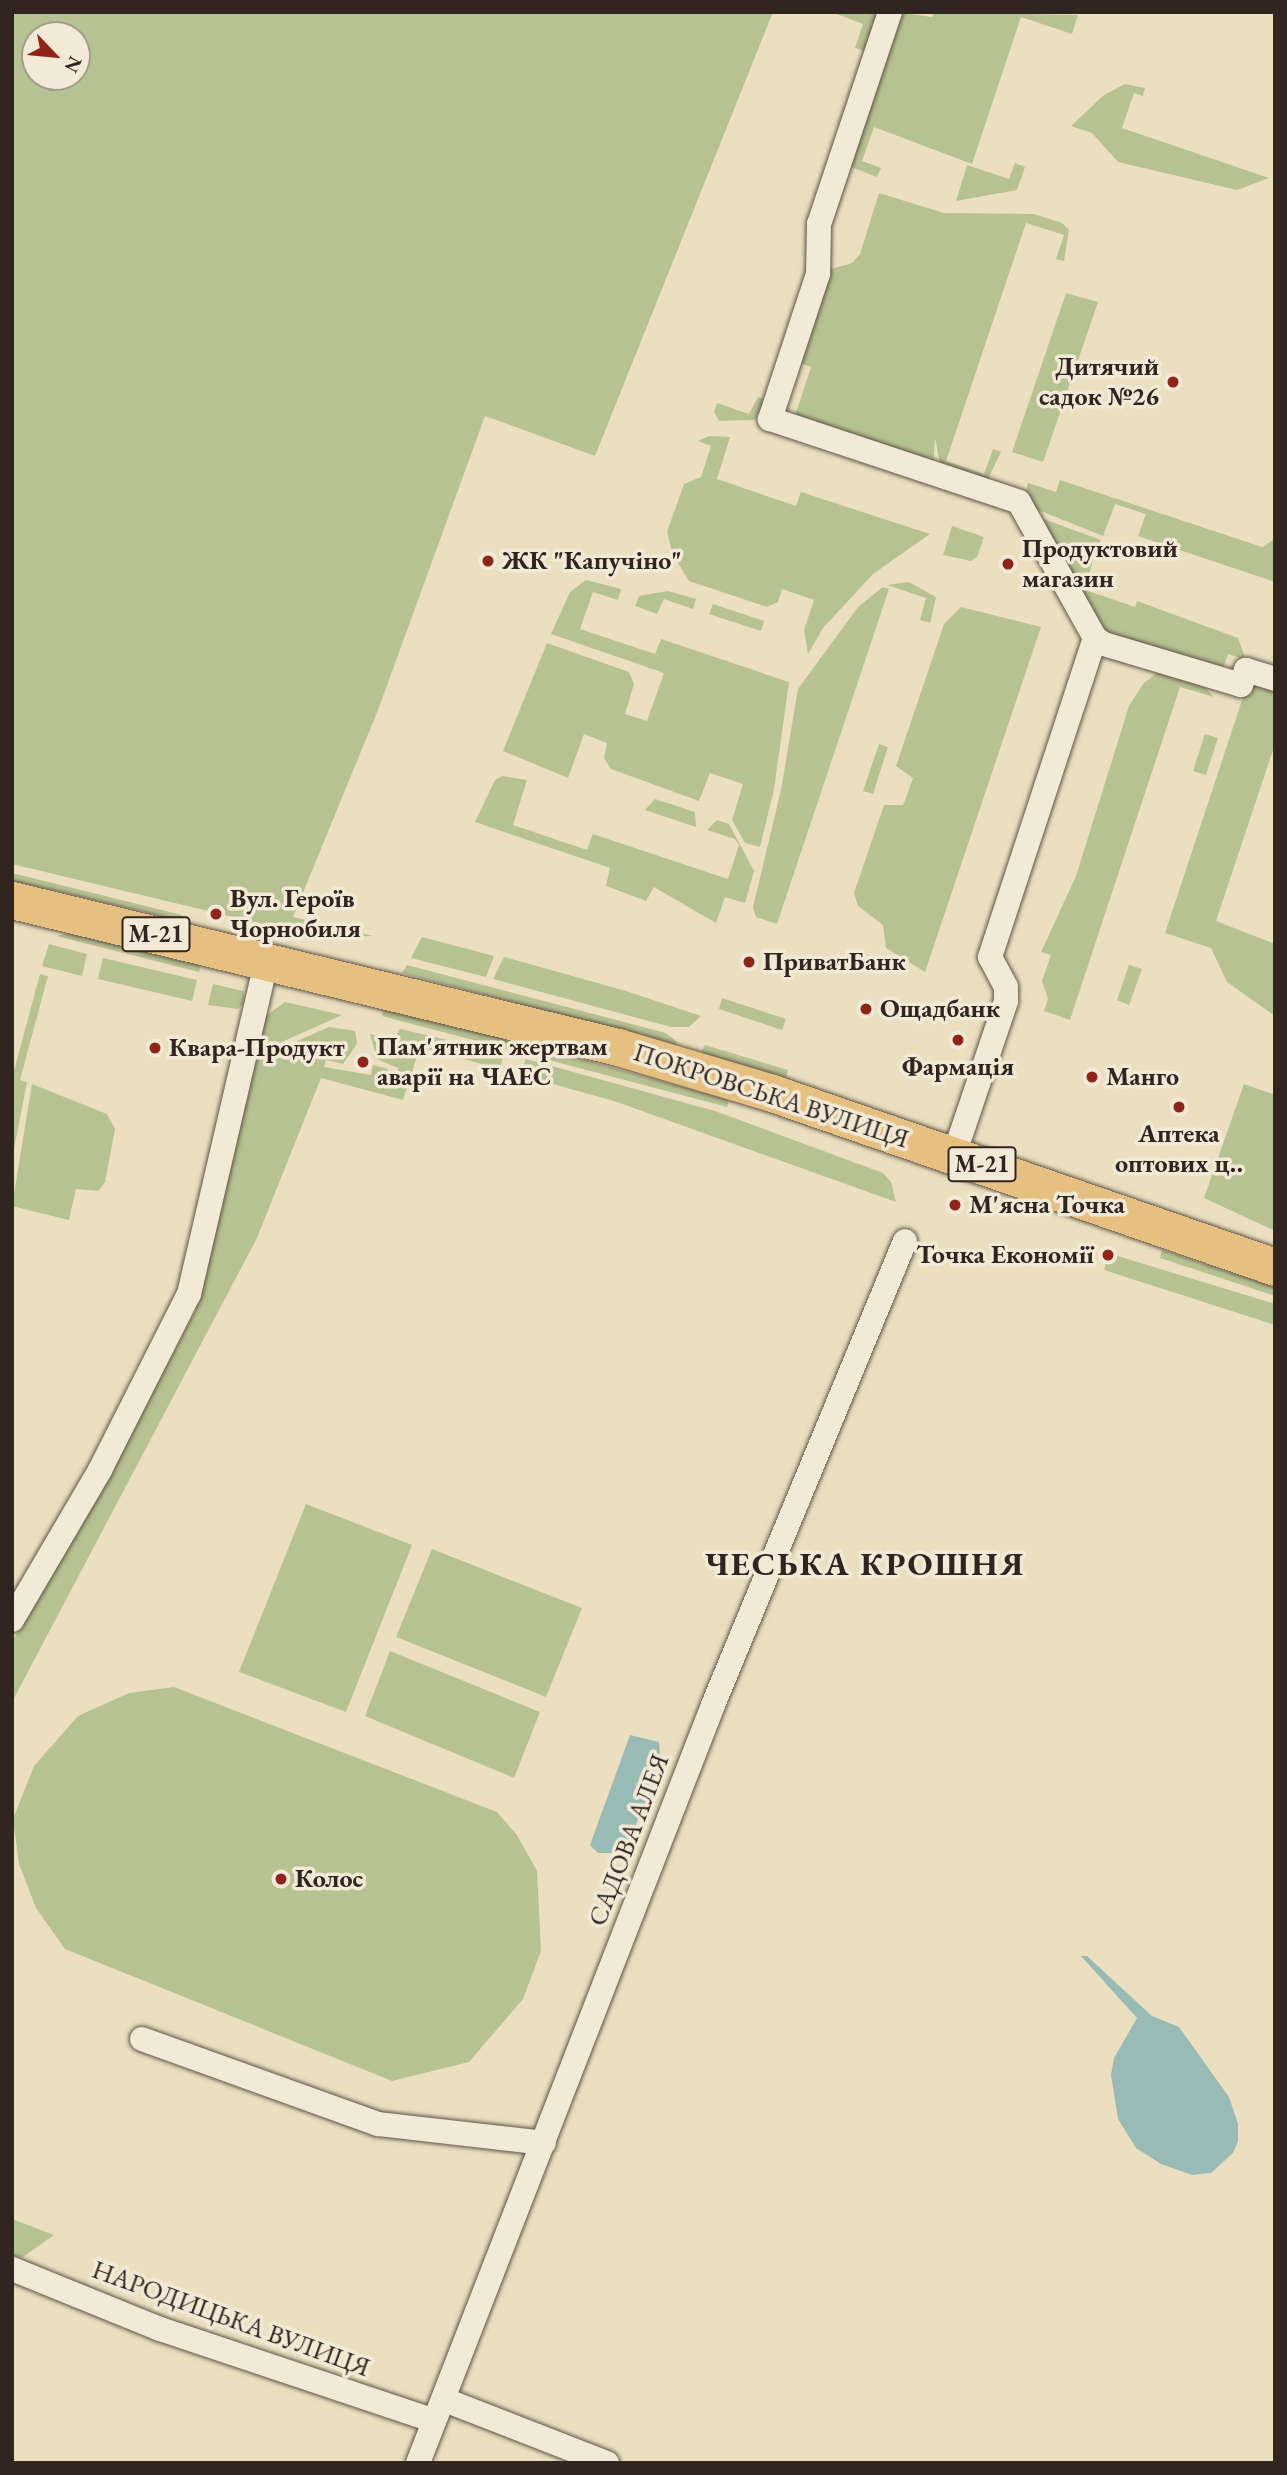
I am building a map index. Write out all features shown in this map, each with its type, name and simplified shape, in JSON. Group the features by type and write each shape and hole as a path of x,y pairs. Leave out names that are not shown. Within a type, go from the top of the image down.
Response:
{"highway":[{"name":"ПОКРОВСЬКА ВУЛИЦЯ","path":"12,900 618,1047 954,1155 1275,1266"}],"street":[{"path":"890,12 819,224 818,274 770,419 1019,502 1095,638 1241,685 1246,670 1275,679"},
{"path":"954,1155 1006,1001 1006,987 989,957 1095,638"},
{"path":"12,1620 100,1470 189,1294 267,960"},
{"name":"САДОВА АЛЕЯ","path":"418,2463 713,1704 905,1241"},
{"path":"142,2039 378,2124 544,2143"},
{"name":"НАРОДИЦЬКА ВУЛИЦЯ","path":"12,2269 160,2329 439,2410 607,2463"}],"green space":[{"path":"12,12 773,12 595,456 485,416 378,710 293,917 373,936 316,937 12,864"},
{"path":"871,12 880,16 868,52 855,48 863,24 834,13"},
{"path":"896,12 932,17 934,12 1078,15 1072,34 1021,17 972,164 874,127 862,161 881,168 877,177 851,167"},
{"path":"1125,84 1145,88 1143,96 1134,93 1122,128 1269,178 1237,190 1118,162 1092,133 1071,126 1104,95"},
{"path":"1015,163 1025,167 1017,190 956,201 967,165 1009,179"},
{"path":"879,193 944,213 1034,214 1062,223 1069,230 1064,261 1056,259 1064,235 1026,223 946,461 984,474 993,449 1001,452 985,485 940,464 935,438 933,469 793,422 811,367 794,361 828,270 852,263 860,254"},
{"path":"1066,293 1098,302 1043,462 1012,452"},
{"path":"758,397 767,400 755,420 719,421 714,412 717,403 749,414"},
{"path":"709,436 730,437 717,479 796,506 801,492 930,534 873,574 823,628 808,654 804,630 814,600 782,589 778,602 767,607 689,581 673,555 667,532 684,484 701,477 711,446 698,441"},
{"path":"1060,480 1262,547 1275,539 1275,582 1138,536 1146,514 1115,504 1103,536 1031,507 1025,495 1028,483 1056,492"},
{"path":"1027,513 1101,540 1099,544 1055,562"},
{"path":"952,526 984,537 977,557 971,561 943,555"},
{"path":"1096,549 1085,590 1135,607 1137,601 1238,638 1246,660 1228,654 1222,672 1094,634 1056,566"},
{"path":"586,580 621,589 618,600 593,592 580,629 655,654 661,639 789,682 774,789 760,847 745,843 732,820 743,784 710,773 699,801 611,769 604,758 607,743 584,734 568,778 503,751 547,643 629,672 634,684 625,714 647,721 664,673 551,634 570,592"},
{"path":"909,582 936,597 930,623 920,620 926,598 887,585"},
{"path":"883,587 889,589 777,924 756,917 753,907 781,790 798,689 858,607"},
{"path":"668,591 696,599 693,609 664,599 657,614 635,606 639,596"},
{"path":"713,604 764,621 761,631 709,614"},
{"path":"961,607 1041,627 925,972 886,948 883,925 858,906 854,893 884,805 903,805 907,795 913,778 896,766 944,624"},
{"path":"1159,671 1201,683 1214,697 1180,687 1070,1020 1044,1011 1048,999 1042,981 1051,955 1041,952 1076,876 1129,706 1143,684"},
{"path":"1249,679 1275,688 1275,744 1216,921 1275,944 1275,1016 1227,982 1211,948 1165,933"},
{"path":"1205,734 1218,738 1206,775 1193,771"},
{"path":"879,744 888,747 873,794 863,791"},
{"path":"502,776 527,780 513,825 587,850 593,834 728,879 739,845 735,839 707,830 717,820 729,824 754,871 745,903 725,897 716,923 654,887 646,901 606,886 610,868 475,822 495,780"},
{"path":"655,799 695,812 696,827 645,810"},
{"path":"12,873 182,915 180,920 12,881"},
{"path":"71,933 201,964 199,972 56,936"},
{"path":"422,937 494,956 486,977 411,958"},
{"path":"49,944 87,954 82,976 42,966"},
{"path":"504,957 626,991 701,1016 689,1027 671,1027 493,979"},
{"path":"103,958 197,980 192,1001 98,979"},
{"path":"407,965 666,1033 677,1042 675,1045 402,973"},
{"path":"1129,965 1142,969 1129,1005 1117,1000"},
{"path":"40,974 48,976 20,1080 27,1082 14,1149 12,1078"},
{"path":"213,984 243,991 245,1002 238,1009 208,1005"},
{"path":"722,998 786,1019 782,1030 719,1009"},
{"path":"285,1002 342,1015 253,1055 266,1016"},
{"path":"384,1008 729,1100 727,1107 382,1016"},
{"path":"329,1027 355,1031 357,1044 343,1064 326,1060 324,1067 371,1075 373,1065 388,1069 385,1079 397,1082 398,1068 377,1059 370,1034 393,1040 400,1029 504,1053 500,1069 420,1047 403,1100 321,1078 257,1238 12,1702 12,1642 113,1468 195,1312 239,1135 252,1061"},
{"path":"705,1045 788,1070 786,1079 701,1052"},
{"path":"526,1059 715,1111 883,1173 891,1182 896,1202 614,1101 520,1075"},
{"path":"32,1084 107,1114 115,1129 105,1182 98,1191 76,1189 69,1220 12,1206"},
{"path":"1244,1084 1275,1095 1275,1231 1204,1198"},
{"path":"1162,1250 1275,1287 1275,1296 1160,1258"},
{"path":"1108,1253 1275,1304 1275,1325 1104,1270"},
{"path":"306,1504 412,1545 346,1712 239,1672"},
{"path":"432,1549 582,1608 546,1697 396,1637"},
{"path":"390,1651 540,1712 514,1778 365,1716"},
{"name":"Колос","path":"174,1687 497,1812 517,1835 537,1871 541,1951 523,1999 469,2062 392,2081 65,1949 36,1908 19,1864 13,1819 34,1766 78,1716 129,1693"},
{"path":"12,2219 54,2235 23,2257 12,2256"}],"water":[{"path":"630,1735 659,1742 660,1755 648,1788 654,1795 650,1808 640,1813 626,1853 598,1853 590,1845"},
{"path":"1081,1956 1087,1956 1152,2016 1179,2027 1229,2097 1238,2124 1238,2141 1233,2153 1211,2173 1192,2175 1161,2164 1136,2148 1118,2119 1111,2075 1114,2058 1137,2018"}],"place":[{"name":"Дитячий садок №26","path":"1173,382"},
{"name":"ЖК \"Капучіно\"","path":"488,561"},
{"name":"Продуктовий магазин","path":"1008,564"},
{"name":"Вул. Героїв Чорнобиля","path":"216,914"},
{"name":"ПриватБанк","path":"749,962"},
{"name":"Ощадбанк","path":"866,1009"},
{"name":"Фармація","path":"958,1040"},
{"name":"Квара-Продукт","path":"155,1048"},
{"name":"Пам'ятник жертвам аварії на ЧАЕС","path":"363,1062"},
{"name":"Манго","path":"1092,1077"},
{"name":"Аптека оптових ц‥","path":"1179,1107"},
{"name":"М'ясна Точка","path":"955,1205"},
{"name":"Точка Економії","path":"1108,1255"},
{"name":"Колос","path":"281,1879"}],"district":[{"name":"ЧЕСЬКА КРОШНЯ","path":"865,1564"}]}
